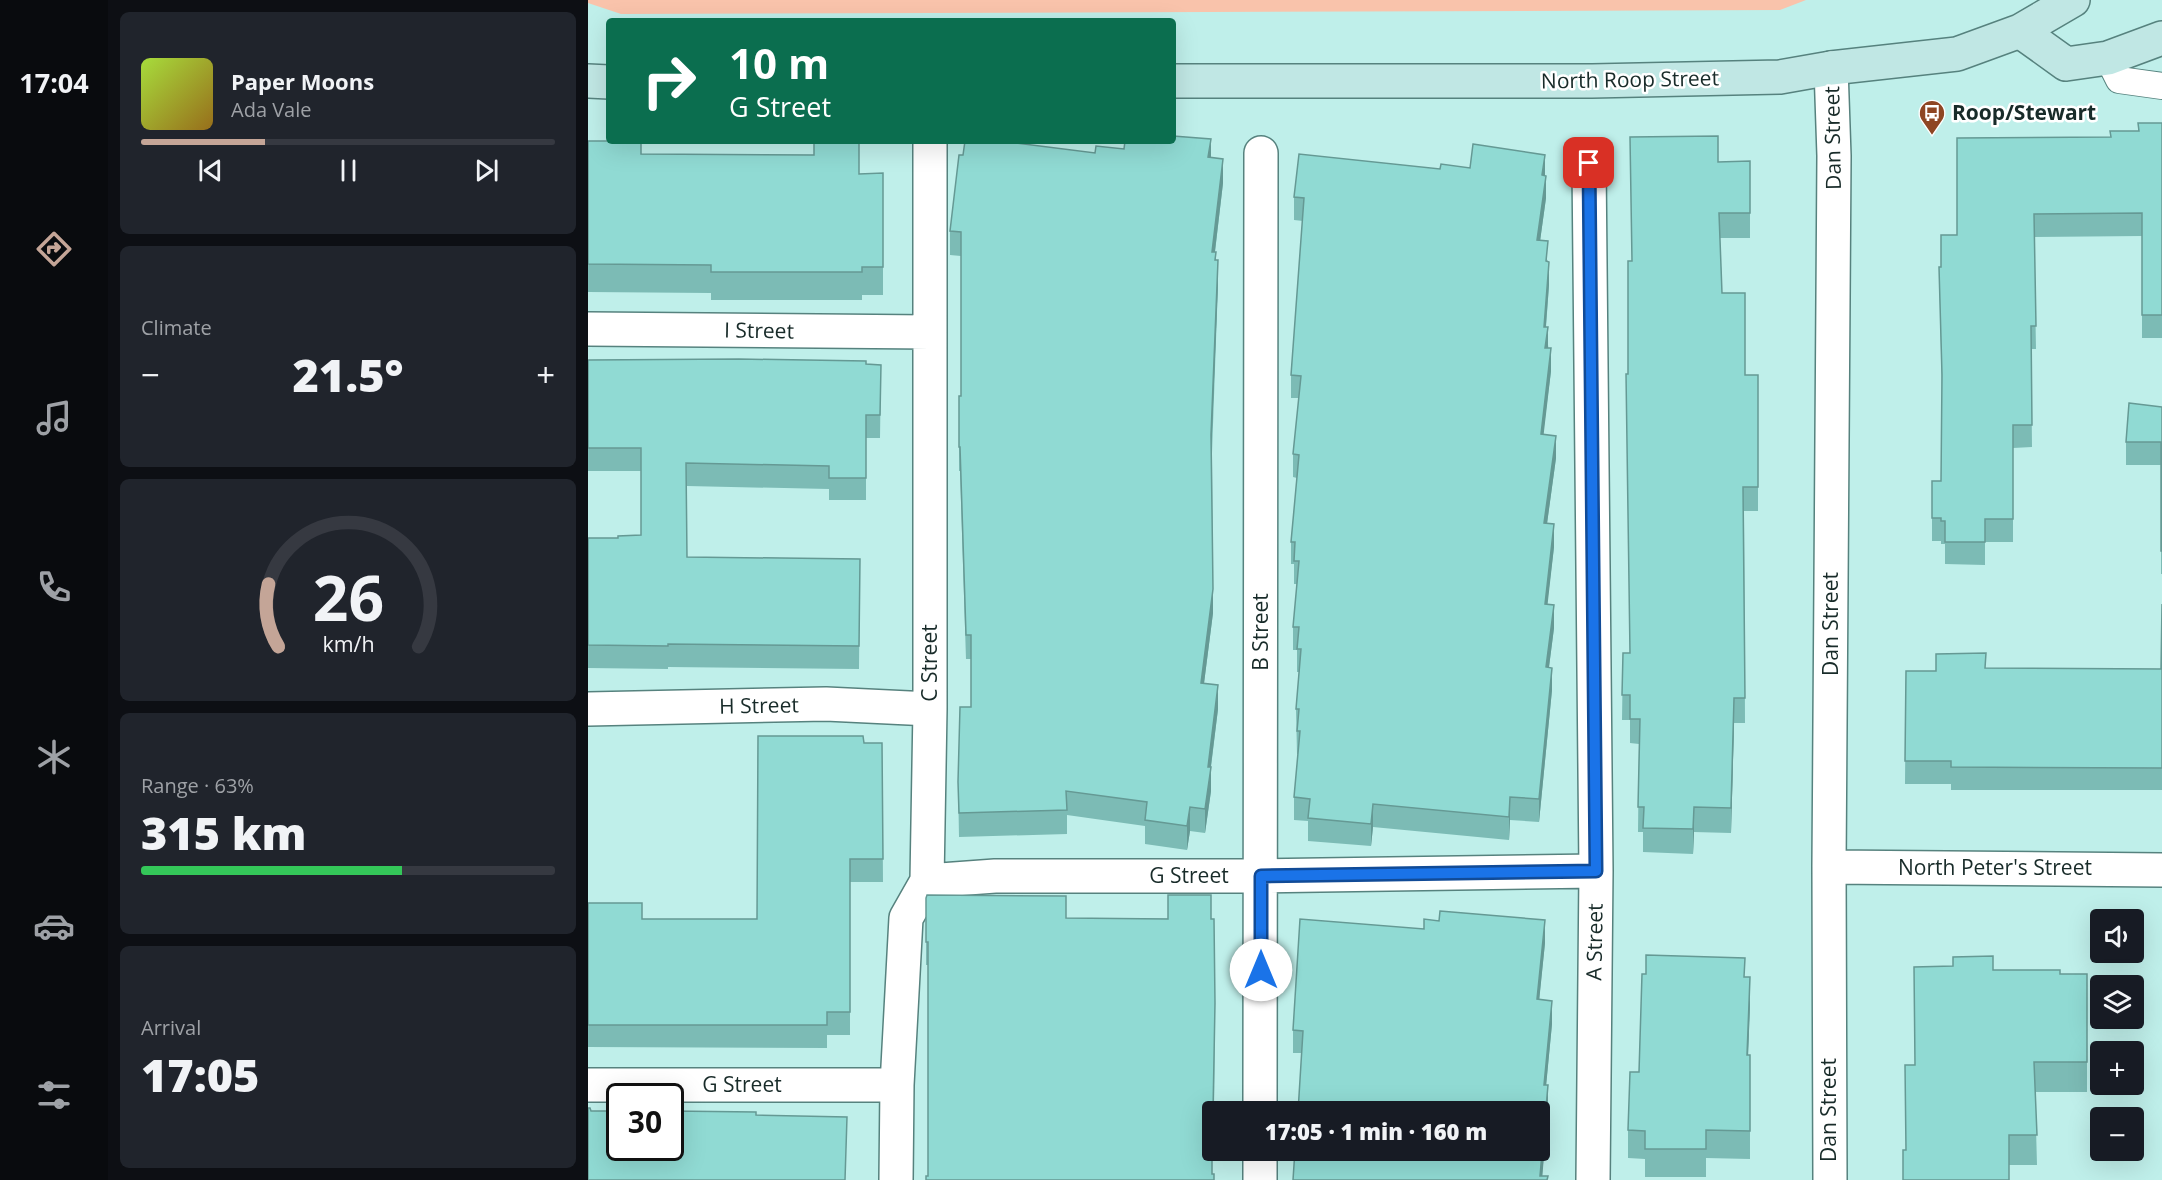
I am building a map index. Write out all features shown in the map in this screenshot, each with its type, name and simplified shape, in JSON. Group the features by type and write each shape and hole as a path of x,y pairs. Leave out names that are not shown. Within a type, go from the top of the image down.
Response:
{"main road":[{"name":"North Roop Street","path":"1176,81 1592,81 1780,77 1831,68 1957,54 2020,31 2073,0"},
{"path":"2020,31 2066,64 2108,58 2162,38"},
{"path":"588,81 606,82"}],"street":[{"name":"Dan Street","path":"1830,1180 1829,867 1834,156 1831,68"},
{"name":"C Street","path":"896,1180 897,1085 906,918 927,881 930,709 930,144"},
{"name":"B Street","path":"1260,1101 1261,153"},
{"name":"A Street","path":"1589,163 1596,871 1593,1180"},
{"name":"I Street","path":"588,329 930,332"},
{"name":"H Street","path":"588,709 826,705 930,709"},
{"name":"North Peter's Street","path":"1829,867 2162,870"},
{"name":"G Street","path":"927,881 995,876 1261,876 1596,871"},
{"name":"G Street","path":"588,1085 897,1085"},
{"path":"1260,1161 1260,1180"}],"lane":[{"path":"2108,58 2119,80 2162,86"}],"shaded area":[{"path":"588,0 1806,0 1780,10 621,14 588,3"}],"building":[{"path":"2138,123 2162,123 2162,315 2142,315 2142,213 2034,214 2036,326 2031,326 2032,425 2013,425 2013,519 1985,519 1985,542 1945,542 1945,521 1941,521 1941,518 1932,518 1932,481 1941,481 1942,375 1939,267 1941,267 1941,235 1957,235 1957,138 2111,137 2110,131 2139,131"},
{"path":"1176,136 1211,139 1208,157 1223,159 1212,252 1216,252 1215,260 1218,260 1211,435 1213,589 1201,683 1218,685 1205,809 1190,807 1187,826 1145,820 1147,802 1066,791 1067,810 959,813 960,707 971,707 971,635 966,635 959,447 961,232 950,231 959,155 963,155 965,144 1024,144 1095,153 1096,146 1124,149 1125,144 1176,144"},
{"path":"1718,136 1718,162 1750,161 1750,213 1719,213 1722,293 1745,293 1745,375 1758,375 1758,487 1743,487 1745,698 1734,698 1731,808 1694,807 1693,829 1643,828 1644,807 1638,807 1640,719 1630,719 1630,695 1622,695 1623,653 1630,653 1626,374 1628,374 1628,261 1632,261 1630,137"},
{"path":"588,141 606,141 606,144 641,144 641,154 814,155 814,144 859,144 859,174 883,173 883,267 862,267 862,272 711,272 711,265 588,264"},
{"path":"1473,144 1545,155 1542,175 1546,176 1537,240 1548,241 1546,261 1549,262 1544,327 1548,327 1545,348 1551,348 1541,434 1556,436 1544,523 1554,524 1545,604 1554,605 1546,667 1552,668 1539,799 1510,797 1509,817 1373,804 1371,824 1308,818 1310,799 1294,797 1300,731 1297,731 1299,709 1296,709 1301,649 1297,649 1299,627 1293,627 1299,561 1294,561 1295,542 1291,542 1299,455 1293,454 1301,376 1291,375 1304,198 1294,197 1299,154 1440,169 1441,164 1470,168"},
{"path":"588,360 866,361 866,364 881,365 880,415 866,415 866,478 829,478 829,466 686,463 687,557 860,559 859,646 588,645 588,538 641,535 641,448 588,448"},
{"path":"2129,403 2162,407 2162,551 2161,442 2126,442"},
{"path":"2162,604 2162,768 1951,767 1951,761 1905,761 1906,671 1936,671 1936,654 1986,653 1985,668 2161,669"},
{"path":"758,736 863,736 864,743 882,743 883,859 850,859 850,1012 827,1012 827,1025 588,1025 588,903 642,903 642,919 757,919"},
{"path":"927,895 1066,896 1066,918 1168,919 1168,895 1211,895 1211,919 1214,919 1215,1003 1213,1101 1202,1101 1202,1161 1212,1161 1214,1180 926,1180 928,1176 928,942 926,942"},
{"path":"1440,911 1545,920 1537,999 1552,1001 1544,1085 1548,1085 1547,1101 1299,1101 1303,1031 1293,1030 1300,919 1424,929 1424,919 1439,921"},
{"path":"1646,955 1745,958 1744,977 1750,977 1747,1055 1750,1055 1750,1131 1706,1130 1706,1149 1645,1149 1645,1131 1628,1130 1630,1072 1639,1072 1642,974 1646,974"},
{"path":"1993,956 1993,970 2060,970 2060,974 2087,974 2087,1062 2034,1062 2037,1135 2009,1135 2009,1180 1903,1180 1903,1150 1906,1150 1905,1065 1915,1065 1914,967 1953,966 1953,957"},
{"path":"588,1108 591,1111 606,1111 606,1161 684,1161 684,1111 847,1117 845,1180 588,1180"},
{"path":"1294,1161 1541,1161 1540,1176 1548,1176 1547,1180 1293,1180"}],"place":[{"name":"Roop/Stewart","path":"1932,136"}],"route":[{"path":"1261,970 1261,876 1596,871 1589,163"}]}
